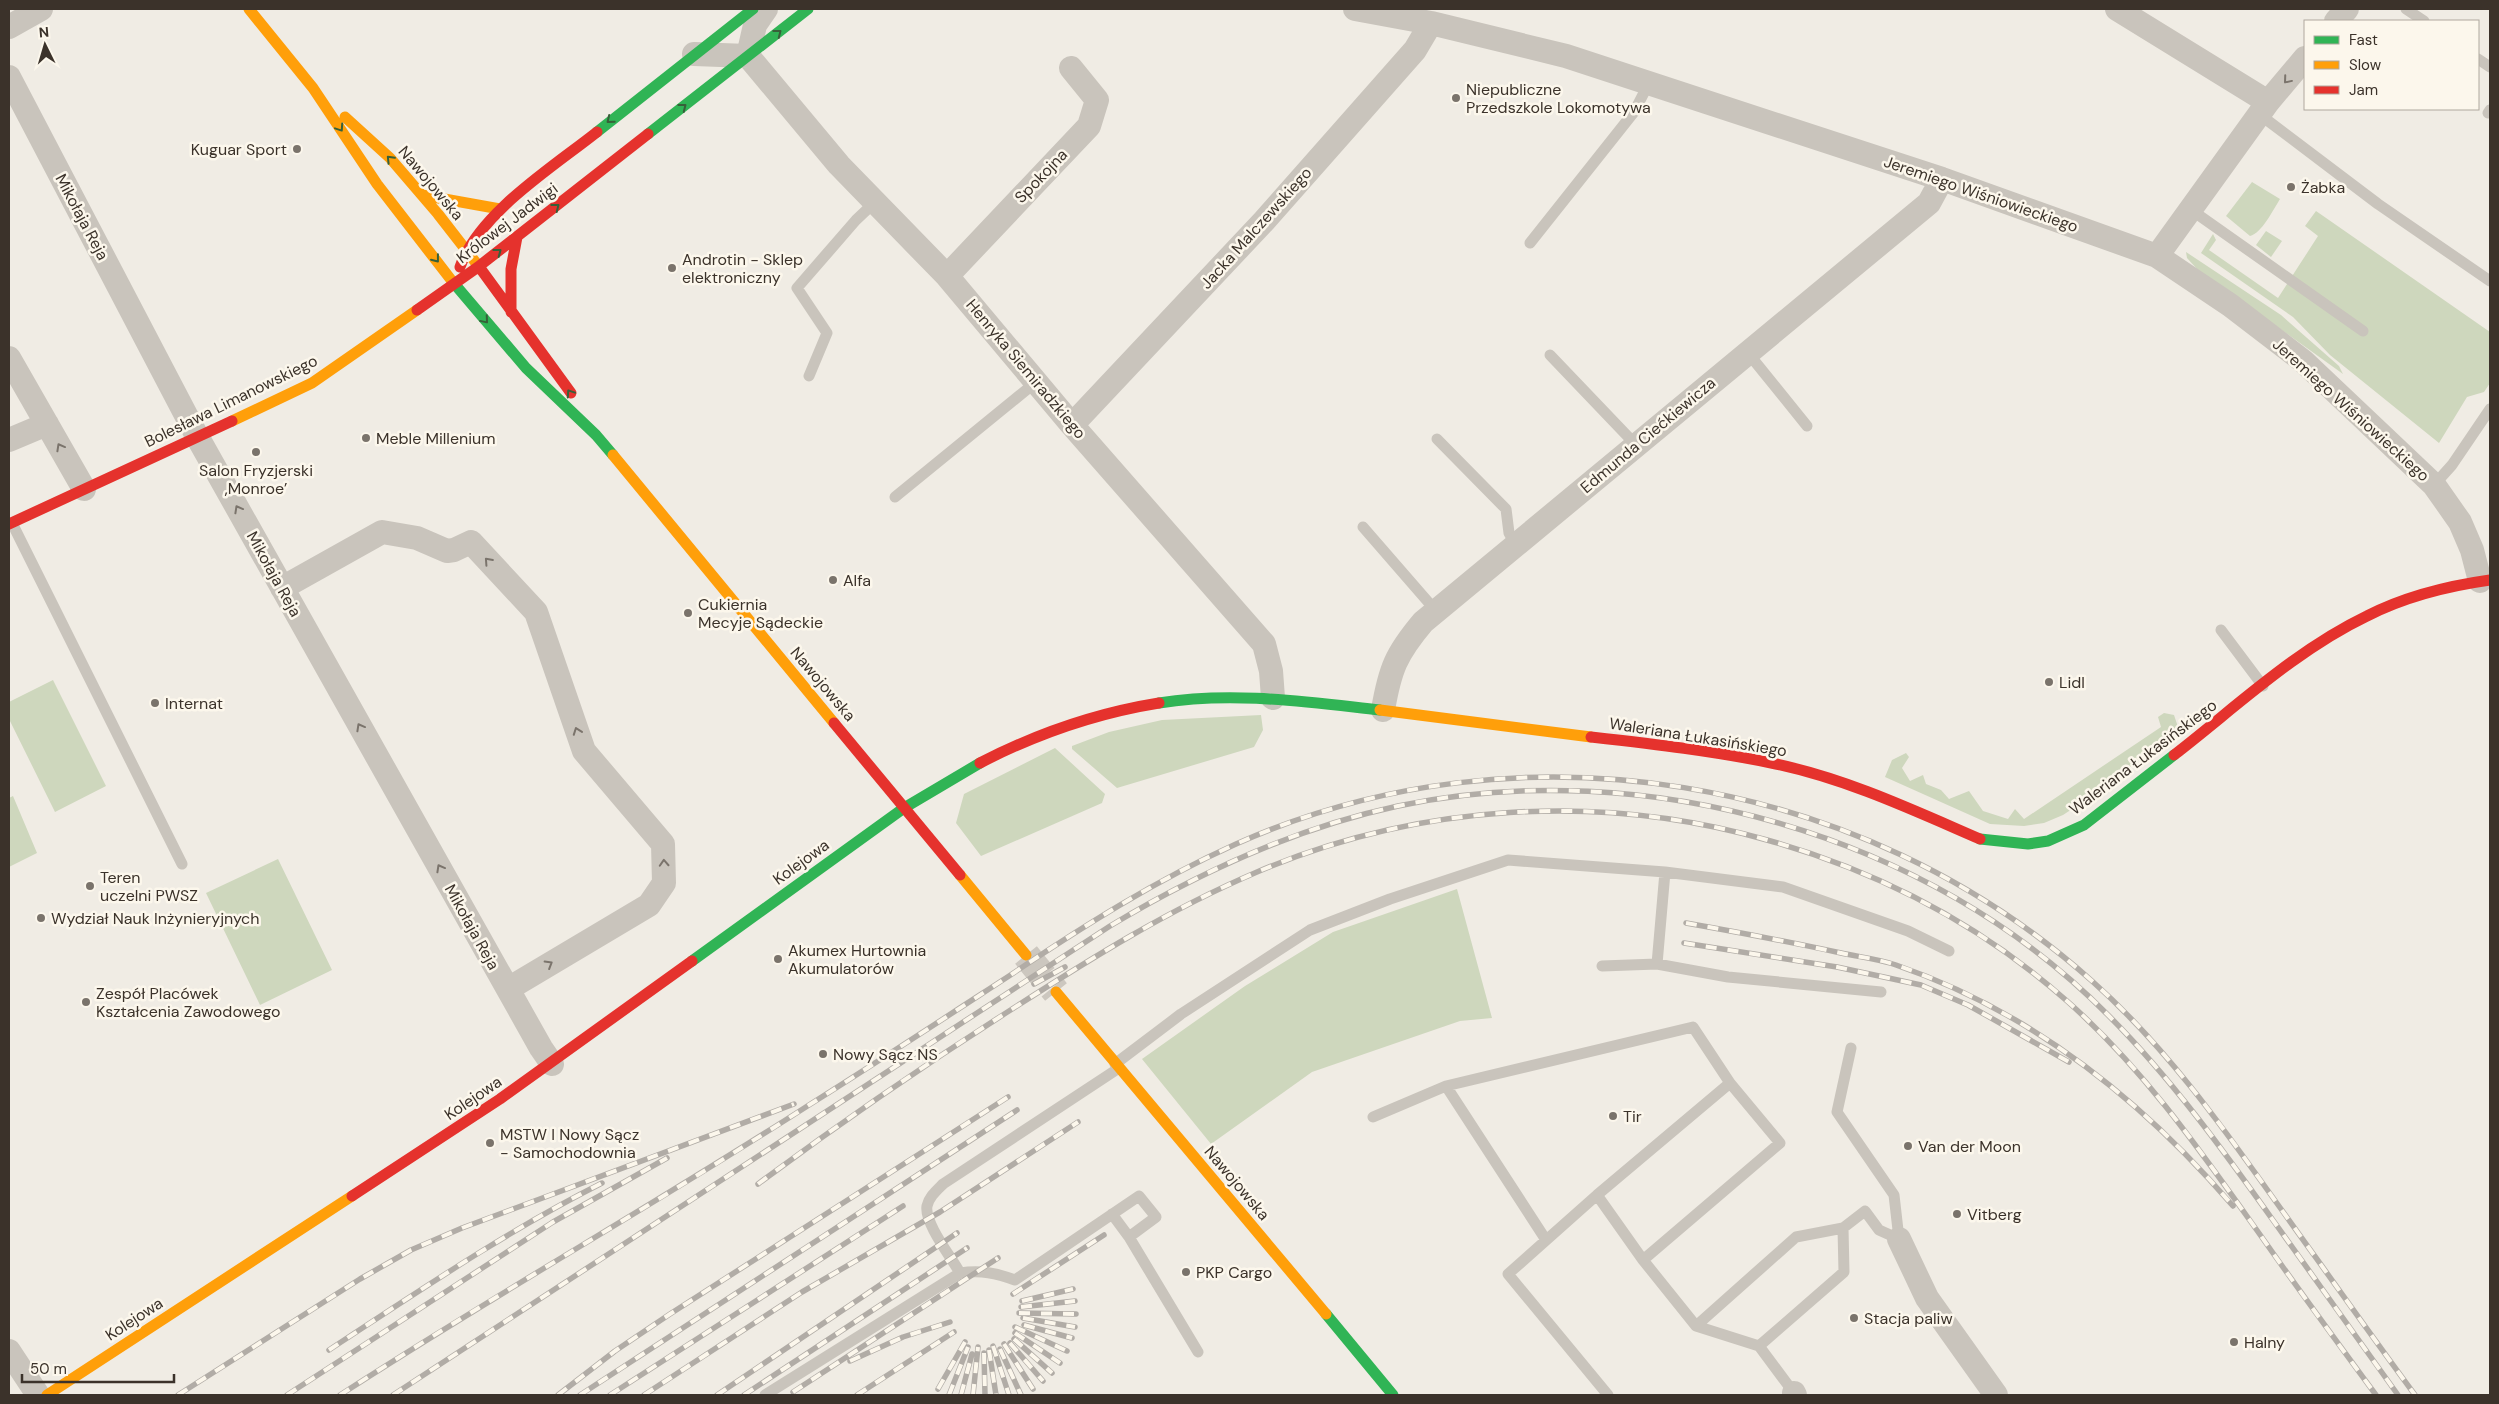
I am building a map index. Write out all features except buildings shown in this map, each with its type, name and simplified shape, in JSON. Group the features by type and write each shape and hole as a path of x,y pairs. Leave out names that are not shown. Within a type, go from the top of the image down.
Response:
{"street":[{"path":"9,27 41,9"},
{"name":"Nawojowska","path":"249,9 313,88 377,184 454,282 526,368 596,435 1026,955"},
{"name":"Królowej Jadwigi","path":"454,282 466,250 500,209 753,9"},
{"path":"694,54 748,56 755,25 766,9"},
{"name":"Królowej Jadwigi","path":"454,282 478,267 517,237 808,9"},
{"name":"Jeremiego Wiśniowieckiego","path":"1355,9 1431,23 1566,56 1942,179 2157,256 2230,305 2303,361 2434,485 2460,522 2487,582"},
{"path":"2117,9 2264,108"},
{"path":"2337,20 2347,9"},
{"name":"Jacka Malczewskiego","path":"1072,425 1264,221 1416,50 1431,23"},
{"name":"Henryka Siemiradzkiego","path":"748,56 839,165 947,276 1072,425 1264,644 1271,671 1273,698"},
{"path":"2157,256 2264,108 2304,59"},
{"name":"Spokojna","path":"947,276 1089,126 1098,100 1071,68"},
{"name":"Mikołaja Reja","path":"9,77 198,438 552,1064"},
{"name":"Nawojowska","path":"313,88 389,158 422,196 466,250 572,396 596,435"},
{"name":"Edmunda Ciećkiewicza","path":"1383,710 1389,676 1404,644 1422,622 1929,203 1942,179"},
{"path":"422,196 500,209"},
{"path":"511,312 511,269 517,237"},
{"name":"Bolesława Limanowskiego","path":"10,523 198,438 312,383 426,305 454,282"},
{"path":"9,358 84,489"},
{"path":"9,440 47,424"},
{"path":"282,588 382,532 417,538 447,551 454,550 471,542 536,612 584,751 663,844 664,883 649,905 508,989"},
{"name":"Waleriana Łukasińskiego","path":"904,808 946,780 1011,747 1098,716 1184,699 1229,696 1273,698 1383,710 1697,750 1777,764 1862,790 1983,840 2028,844 2048,841 2084,825 2321,640 2354,620 2425,593 2487,582"},
{"name":"Kolejowa","path":"47,1395 552,1064 904,808"},
{"name":"Nawojowska","path":"1056,992 1393,1395"},
{"path":"1899,1239 1927,1298 1996,1395"},
{"path":"9,1351 38,1395"}],"lane":[{"path":"2406,9 2422,20"},
{"path":"2479,60 2490,68"},
{"path":"1530,243 1634,112 1649,83"},
{"path":"2264,108 2378,204 2490,281"},
{"path":"809,376 827,333 797,288 856,220 875,202"},
{"path":"2190,209 2363,330"},
{"path":"1748,353 1807,426"},
{"path":"1550,355 1636,445"},
{"path":"894,497 1036,382"},
{"path":"2434,485 2452,464 2490,409"},
{"path":"1437,439 1506,509 1509,533 1516,545"},
{"path":"10,523 182,864"},
{"path":"1363,527 1436,611"},
{"path":"2221,630 2262,686"},
{"path":"960,1273 928,1219 927,1208 930,1198 942,1184 1117,1066 1181,1014 1310,930 1390,899 1508,860 1666,872 1783,887 1908,931 1949,952"},
{"path":"1657,964 1666,872"},
{"path":"1602,966 1657,964 1728,977 1881,992"},
{"path":"1373,1117 1446,1086 1692,1028 1730,1083 1780,1143 1644,1260"},
{"path":"1851,1048 1837,1112 1894,1195 1899,1239"},
{"path":"1608,1395 1508,1274 1596,1195 1730,1083"},
{"path":"1446,1086 1546,1240"},
{"path":"1596,1195 1696,1326 1759,1346 1794,1394"},
{"path":"765,1395 960,1273 978,1271 998,1273 1015,1280 1139,1196 1156,1217 1129,1236"},
{"path":"1696,1326 1796,1237 1843,1228 1865,1211 1879,1230 1899,1239"},
{"path":"1112,1214 1129,1236 1198,1352"},
{"path":"1759,1346 1844,1272 1843,1228"}],"green space":[{"path":"2252,182 2280,199 2263,226 2250,236 2226,216"},
{"path":"2316,211 2490,332 2490,383 2484,392 2467,397 2439,443 2330,355 2293,317 2201,253 2213,234 2216,240 2209,250 2278,298 2318,236 2305,226"},
{"path":"2266,231 2282,241 2271,257 2256,245"},
{"path":"2186,252 2281,315 2339,366 2343,374 2197,269 2187,258"},
{"path":"53,680 106,786 55,812 9,719 9,702"},
{"path":"2164,713 2174,715 2178,727 2174,733 2101,790 2063,815 2044,823 2024,826 1990,824 1885,777 1892,760 1906,753 1909,757 1902,768 1910,781 1923,775 1926,784 1941,790 1949,799 1969,791 1983,811 2008,819 2015,809 2024,819 2161,727 2158,717"},
{"path":"1261,715 1263,730 1254,747 1117,788 1072,749 1072,746 1109,732 1162,720"},
{"path":"1055,748 1105,794 1102,803 981,856 956,823 964,794"},
{"path":"13,796 37,853 9,867 9,798"},
{"path":"278,859 332,970 260,1005 206,893"},
{"path":"1457,889 1492,1018 1460,1021 1312,1072 1211,1144 1142,1059 1245,986 1333,932"}],"tunnel":[{"path":"1026,955 1056,992"}],"railway":[{"path":"340,1395 751,1142 1092,922 1206,858 1236,844 1345,805 1457,783 1571,777 1684,788 1795,814 1901,855 2001,911 2092,981 2143,1031 2167,1058 2234,1143 2415,1395"},
{"path":"393,1395 1110,926 1178,888 1285,839 1322,826 1398,806 1492,793 1588,791 1684,802 1779,823 1870,856 1957,899 2037,952 2108,1015 2175,1089 2236,1169 2398,1395"},
{"path":"758,1184 913,1074 1069,973 1130,936 1192,902 1257,872 1318,849 1381,832 1445,819 1509,812 1574,811 1639,815 1704,825 1767,840 1849,868 1888,885 1964,925 2034,974 2095,1027 2147,1083 2217,1174 2376,1395"},
{"path":"1686,923 1889,963 1945,984 1992,1007 2038,1034 2081,1063 2122,1095 2161,1130 2233,1206"},
{"path":"1684,943 1837,967 1921,985 1968,1005 2069,1062"},
{"path":"1034,984 1065,967"},
{"path":"558,1395 615,1351 670,1314 1008,1097"},
{"path":"178,1395 360,1279 411,1250 462,1228 794,1104"},
{"path":"580,1395 1017,1110"},
{"path":"644,1395 802,1292 940,1212 1078,1122"},
{"path":"287,1395 553,1222 667,1158"},
{"path":"329,1350 498,1241 602,1183"},
{"path":"610,1395 903,1206"},
{"path":"717,1395 957,1233"},
{"path":"1013,1294 1104,1235"},
{"path":"744,1395 967,1248"},
{"path":"793,1392 998,1258"},
{"path":"1022,1301 1073,1289"},
{"path":"1021,1307 1075,1301"},
{"path":"1019,1313 1076,1314"},
{"path":"1023,1318 1075,1327"},
{"path":"850,1361 903,1337 950,1322"},
{"path":"1024,1325 1072,1338"},
{"path":"1015,1327 1067,1351"},
{"path":"857,1395 954,1332"},
{"path":"1015,1333 1060,1363"},
{"path":"1014,1339 1052,1373"},
{"path":"938,1389 965,1342"},
{"path":"1010,1343 1043,1381"},
{"path":"1004,1344 1033,1389"},
{"path":"993,1346 1009,1395"},
{"path":"949,1395 968,1347"},
{"path":"973,1395 978,1347"},
{"path":"1000,1349 1021,1395"},
{"path":"989,1350 996,1395"},
{"path":"984,1353 985,1395"},
{"path":"961,1395 972,1354"}],"traffic: fast":[{"path":"597,132 753,9"},
{"path":"648,134 808,9"},
{"path":"452,281 526,368 596,435 613,455"},
{"path":"1159,703 1214,698 1242,698 1297,701 1380,710"},
{"path":"1980,839 2028,844 2048,841 2084,825 2174,755"},
{"path":"692,961 904,808 980,763"},
{"path":"1326,1314 1393,1395"}],"traffic: slow":[{"path":"249,9 313,88 377,184 452,281"},
{"path":"345,117 390,158 438,214 480,268"},
{"path":"422,195 500,209"},
{"path":"232,421 312,383 417,310"},
{"path":"613,455 834,723"},
{"path":"1380,710 1591,737"},
{"path":"960,875 1026,955"},
{"path":"1056,992 1326,1314"},
{"path":"47,1395 352,1196"}],"traffic: jam":[{"path":"460,267 470,247 483,228 500,210 519,192 597,132"},
{"path":"417,310 478,267 648,134"},
{"path":"511,312 511,269 517,237"},
{"path":"480,268 571,393"},
{"path":"9,524 232,421"},
{"path":"2174,755 2291,662 2341,630 2382,609 2412,597 2458,585 2490,580"},
{"path":"980,763 1023,743 1067,726 1136,707 1159,703"},
{"path":"834,723 960,875"},
{"path":"1591,737 1753,759 1802,770 1880,796 1980,839"},
{"path":"352,1196 500,1099 692,961"}],"place":[{"name":"Niepubliczne Przedszkole Lokomotywa","path":"1456,98"},
{"name":"Kuguar Sport","path":"297,149"},
{"name":"Żabka","path":"2291,187"},
{"name":"Androtin - Sklep elektroniczny","path":"672,268"},
{"name":"Meble Millenium","path":"366,438"},
{"name":"Salon Fryzjerski ‚Monroe’","path":"256,452"},
{"name":"Alfa","path":"833,580"},
{"name":"Cukiernia Mecyje Sądeckie","path":"688,613"},
{"name":"Lidl","path":"2049,682"},
{"name":"Internat","path":"155,703"},
{"name":"Teren uczelni PWSZ","path":"90,886"},
{"name":"Wydział Nauk Inżynieryjnych","path":"41,918"},
{"name":"Akumex Hurtownia Akumulatorów","path":"778,959"},
{"name":"Zespół Placówek Kształcenia Zawodowego","path":"86,1002"},
{"name":"Nowy Sącz NS","path":"823,1054"},
{"name":"Tir","path":"1613,1116"},
{"name":"MSTW I Nowy Sącz - Samochodownia","path":"490,1143"},
{"name":"Van der Moon","path":"1908,1146"},
{"name":"Vitberg","path":"1957,1214"},
{"name":"PKP Cargo","path":"1186,1272"},
{"name":"Stacja paliw","path":"1854,1318"},
{"name":"Halny","path":"2234,1342"}]}
